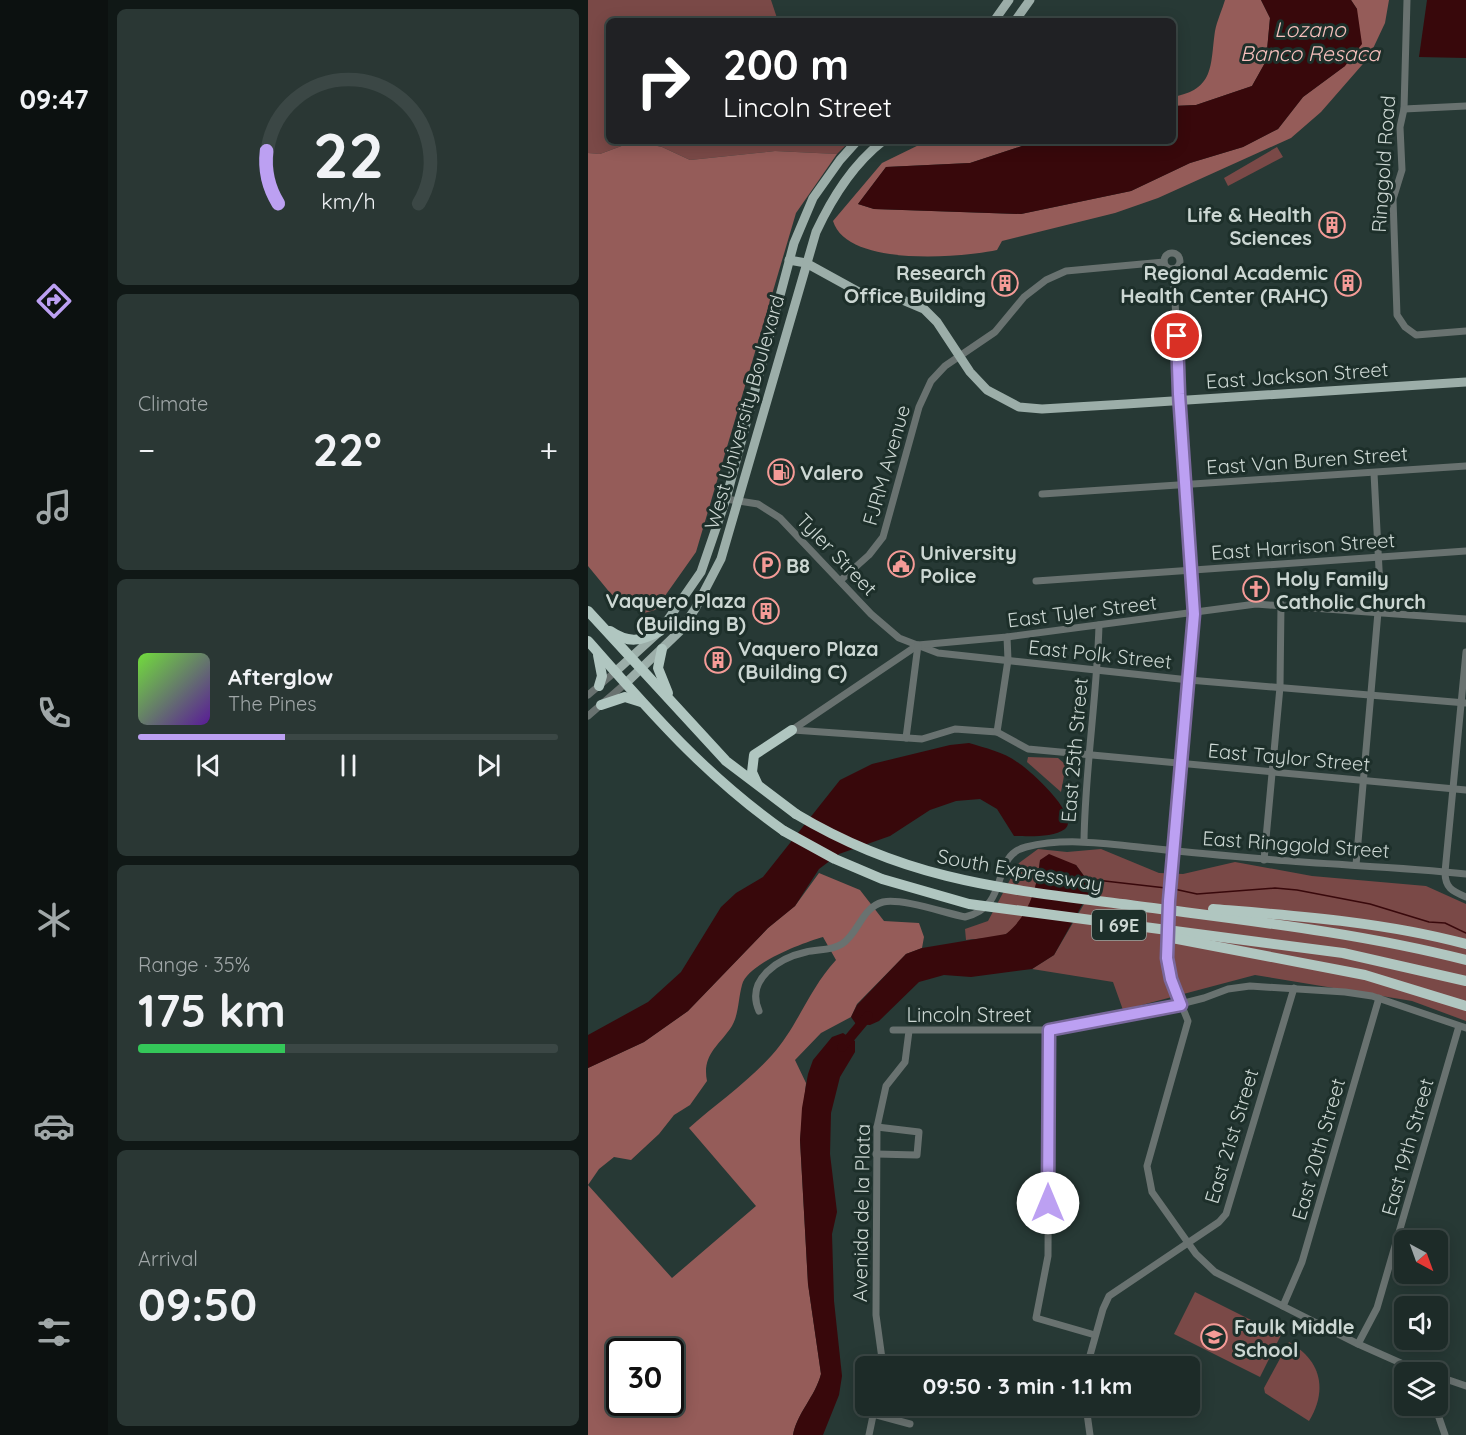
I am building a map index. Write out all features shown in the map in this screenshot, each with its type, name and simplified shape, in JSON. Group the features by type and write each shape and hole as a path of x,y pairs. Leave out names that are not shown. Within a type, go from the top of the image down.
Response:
{"highway":[{"name":"South Expressway","path":"588,611 726,761 796,813 858,847 921,871 993,887 1382,940 1466,960"},
{"path":"596,620 613,633 631,641 647,638 660,631"},
{"name":"South Expressway","path":"588,641 692,756 719,782 784,831 846,864 915,891 969,904 1343,953 1466,981"},
{"path":"662,649 659,658 659,677 675,706"},
{"path":"597,651 602,676 599,686"},
{"path":"601,705 625,697 644,704"},
{"path":"759,786 752,772 754,755 792,730"},
{"path":"1082,899 1299,916 1427,934 1466,944"},
{"path":"1099,922 1227,950 1365,975 1466,1006"}],"main road":[{"path":"996,18 1009,0"},
{"path":"1017,18 1030,0"},
{"name":"West University Boulevard","path":"615,672 632,659 660,631 701,572 726,499 789,260 813,198 855,144"},
{"name":"West University Boulevard","path":"626,683 680,631 704,593 721,559 816,232 837,193 860,162 880,144"},
{"name":"East Jackson Street","path":"789,260 806,263 866,296 898,298 924,309 937,322 960,357 987,390 1019,407 1041,409 1179,401 1466,381"}],"street":[{"name":"Ringgold Road","path":"1407,0 1404,109 1400,127 1402,170 1393,199 1397,315 1405,327 1416,335 1466,331"},
{"path":"1404,109 1466,106"},
{"path":"1168,254 1178,255 1180,263 1173,269 1167,268 1164,262 1168,254"},
{"name":"FJRM Avenue","path":"841,580 869,555 883,537 919,407 931,381 1004,324 1024,297 1046,280 1066,271 1164,262"},
{"path":"1173,269 1179,401 1194,614 1172,851 1167,958 1171,979 1188,1021 1147,1166 1148,1175 1152,1192 1209,1268 1358,1344 1398,1362"},
{"name":"East Van Buren Street","path":"1042,494 1466,466"},
{"path":"1374,473 1380,588"},
{"name":"Tyler Street","path":"726,499 758,504 780,518 871,614 899,638 918,645"},
{"name":"East Harrison Street","path":"1036,580 1466,551"},
{"name":"East Tyler Street","path":"918,645 1007,637 1256,604 1466,619"},
{"path":"1264,860 1280,687 1281,604"},
{"path":"1356,866 1378,612"},
{"name":"East 25th Street","path":"1083,841 1098,671 1099,625"},
{"path":"997,732 1008,660 1007,637"},
{"path":"792,730 918,645"},
{"path":"906,738 918,645"},
{"name":"East Polk Street","path":"918,645 938,653 1098,671 1463,703"},
{"path":"1466,652 1463,703 1444,872 1445,882 1450,890 1466,897"},
{"path":"588,695 615,672"},
{"path":"588,716 626,683"},
{"name":"East Taylor Street","path":"792,730 922,740 955,729 997,732 1028,749 1181,764 1272,770 1466,790"},
{"name":"East Ringgold Street","path":"759,1011 754,996 762,975 787,958 839,946 850,937 861,919 876,905 899,902 965,917 974,915 994,898 1005,865 1016,851 1033,845 1083,841 1264,860 1466,874"},
{"name":"Lincoln Street","path":"893,1030 1049,1030 1181,1005 1228,989 1250,986 1345,992 1379,998 1463,1027"},
{"name":"East 21st Street","path":"1095,1335 1109,1296 1219,1222 1226,1214 1294,988"},
{"name":"East 20th Street","path":"1283,1306 1302,1262 1379,998"},
{"name":"East 19th Street","path":"1358,1344 1377,1308 1463,1027"},
{"path":"1049,1030 1048,1256 1036,1318 1095,1335 1090,1356"},
{"name":"Avenida de la Plata","path":"882,1356 876,1316 877,1127 886,1086 905,1062 909,1031"},
{"path":"876,1154 916,1155 919,1132 877,1127"},
{"path":"1448,1380 1466,1386"},
{"path":"869,1435 873,1416"},
{"path":"880,1416 910,1424"},
{"path":"1087,1416 1090,1435"},
{"path":"1438,1416 1445,1435"}],"shaded area":[{"path":"588,0 771,0 777,18 606,18 606,144 627,144 600,154 588,153"},
{"path":"1225,0 1261,0 1270,18 1266,61 1252,86 1196,105 1176,106 1176,96 1197,88 1208,74 1217,23"},
{"path":"1351,0 1389,0 1385,23 1369,57 1321,112 1291,138 1158,198 1115,213 1002,241 997,250 957,255 906,256 859,246 843,236 833,221 882,163 921,144 1028,144 970,163 886,167 858,204 874,209 1021,214 1131,191 1190,163 1243,147 1278,129 1303,97 1345,66 1357,9"},
{"path":"627,144 648,144 662,147 690,160 775,151 837,154 796,213 696,552 655,610 644,613 611,594 588,566 588,153 600,154"},
{"path":"650,144 847,144 837,154 775,151 690,160"},
{"path":"1277,147 1283,157 1228,186 1224,178"},
{"path":"1028,757 1058,758 1066,765 1061,792 1027,762"},
{"path":"1038,849 1067,852 1101,849 1159,873 1183,874 1235,862 1312,876 1426,886 1466,904 1466,1021 1412,1001 1255,975 1123,1010 1113,982 1032,969 1054,955 1094,887 1096,881 1087,880 1076,865 1040,861 1031,901 1016,927 998,936 966,940 965,929 988,921 1019,863"},
{"path":"819,873 860,890 884,921 919,923 924,937 922,948 906,954 857,1004 851,1017 821,1033 795,1060 806,1083 800,1140 808,1284 821,1374 815,1390 798,1419 793,1435 588,1435 588,1185 588,1068 644,1042 688,1011 768,928 795,906","holes":["823,937 836,960 818,983 781,1044 753,1074 689,1128 756,1206 672,1278 588,1185 599,1169 614,1157 631,1160 659,1134 674,1115 690,1105 707,1081 707,1065 712,1052 733,1024 746,977 776,955"]},
{"path":"1195,1292 1281,1335 1260,1377 1174,1334"},
{"path":"1289,1342 1308,1358 1318,1377 1318,1398 1309,1421 1265,1393 1264,1388"}],"water":[{"name":"Lozano Banco Resaca","path":"1261,0 1351,0 1357,9 1362,44 1345,66 1303,97 1278,129 1243,147 1190,163 1131,191 1021,214 874,209 858,204 886,167 970,163 1028,144 1176,144 1176,106 1196,105 1252,86 1266,61 1270,18"},
{"path":"1427,0 1466,0 1466,58 1419,57"},
{"path":"969,743 1006,756 1032,774 1052,793 1066,814 1068,823 1065,829 1047,835 1014,836 997,809 980,799 956,801 930,810 890,836 839,854 819,869 795,906 768,928 688,1011 644,1042 588,1068 588,1035 648,1002 681,972 721,907 736,893 763,877 840,780 872,764 950,745"},
{"path":"1049,854 1076,865 1087,880 1090,877 1096,880 1054,955 1032,969 971,977 944,975 919,982 879,1021 870,1025 856,1024 851,1017 857,1005 906,954 922,948 1006,934 1014,927 1031,901 1040,860"},
{"path":"843,1033 855,1041 855,1052 840,1077 831,1113 830,1154 837,1212 832,1234 834,1301 842,1376 839,1395 823,1435 793,1435 798,1419 815,1390 821,1374 808,1284 800,1140 802,1108 813,1060 832,1037"}],"waterway":[{"path":"1096,880 1166,888"},
{"path":"1174,889 1197,894 1275,888 1297,890 1370,904 1429,922 1445,923 1466,933"},
{"path":"842,1047 868,1016"}],"place":[{"name":"Life & Health Sciences","path":"1332,225"},
{"name":"Research Office Building","path":"1005,283"},
{"name":"Regional Academic Health Center (RAHC)","path":"1348,283"},
{"name":"Valero","path":"781,472"},
{"name":"University Police","path":"901,564"},
{"name":"B8","path":"767,565"},
{"name":"Holy Family Catholic Church","path":"1256,589"},
{"name":"Vaquero Plaza (Building B)","path":"766,611"},
{"name":"Vaquero Plaza (Building C)","path":"718,660"},
{"name":"Faulk Middle School","path":"1214,1337"}],"route":[{"path":"1048,1203 1049,1030 1181,1005 1171,979 1167,958 1172,851 1194,614 1177,367 1177,336"}]}
